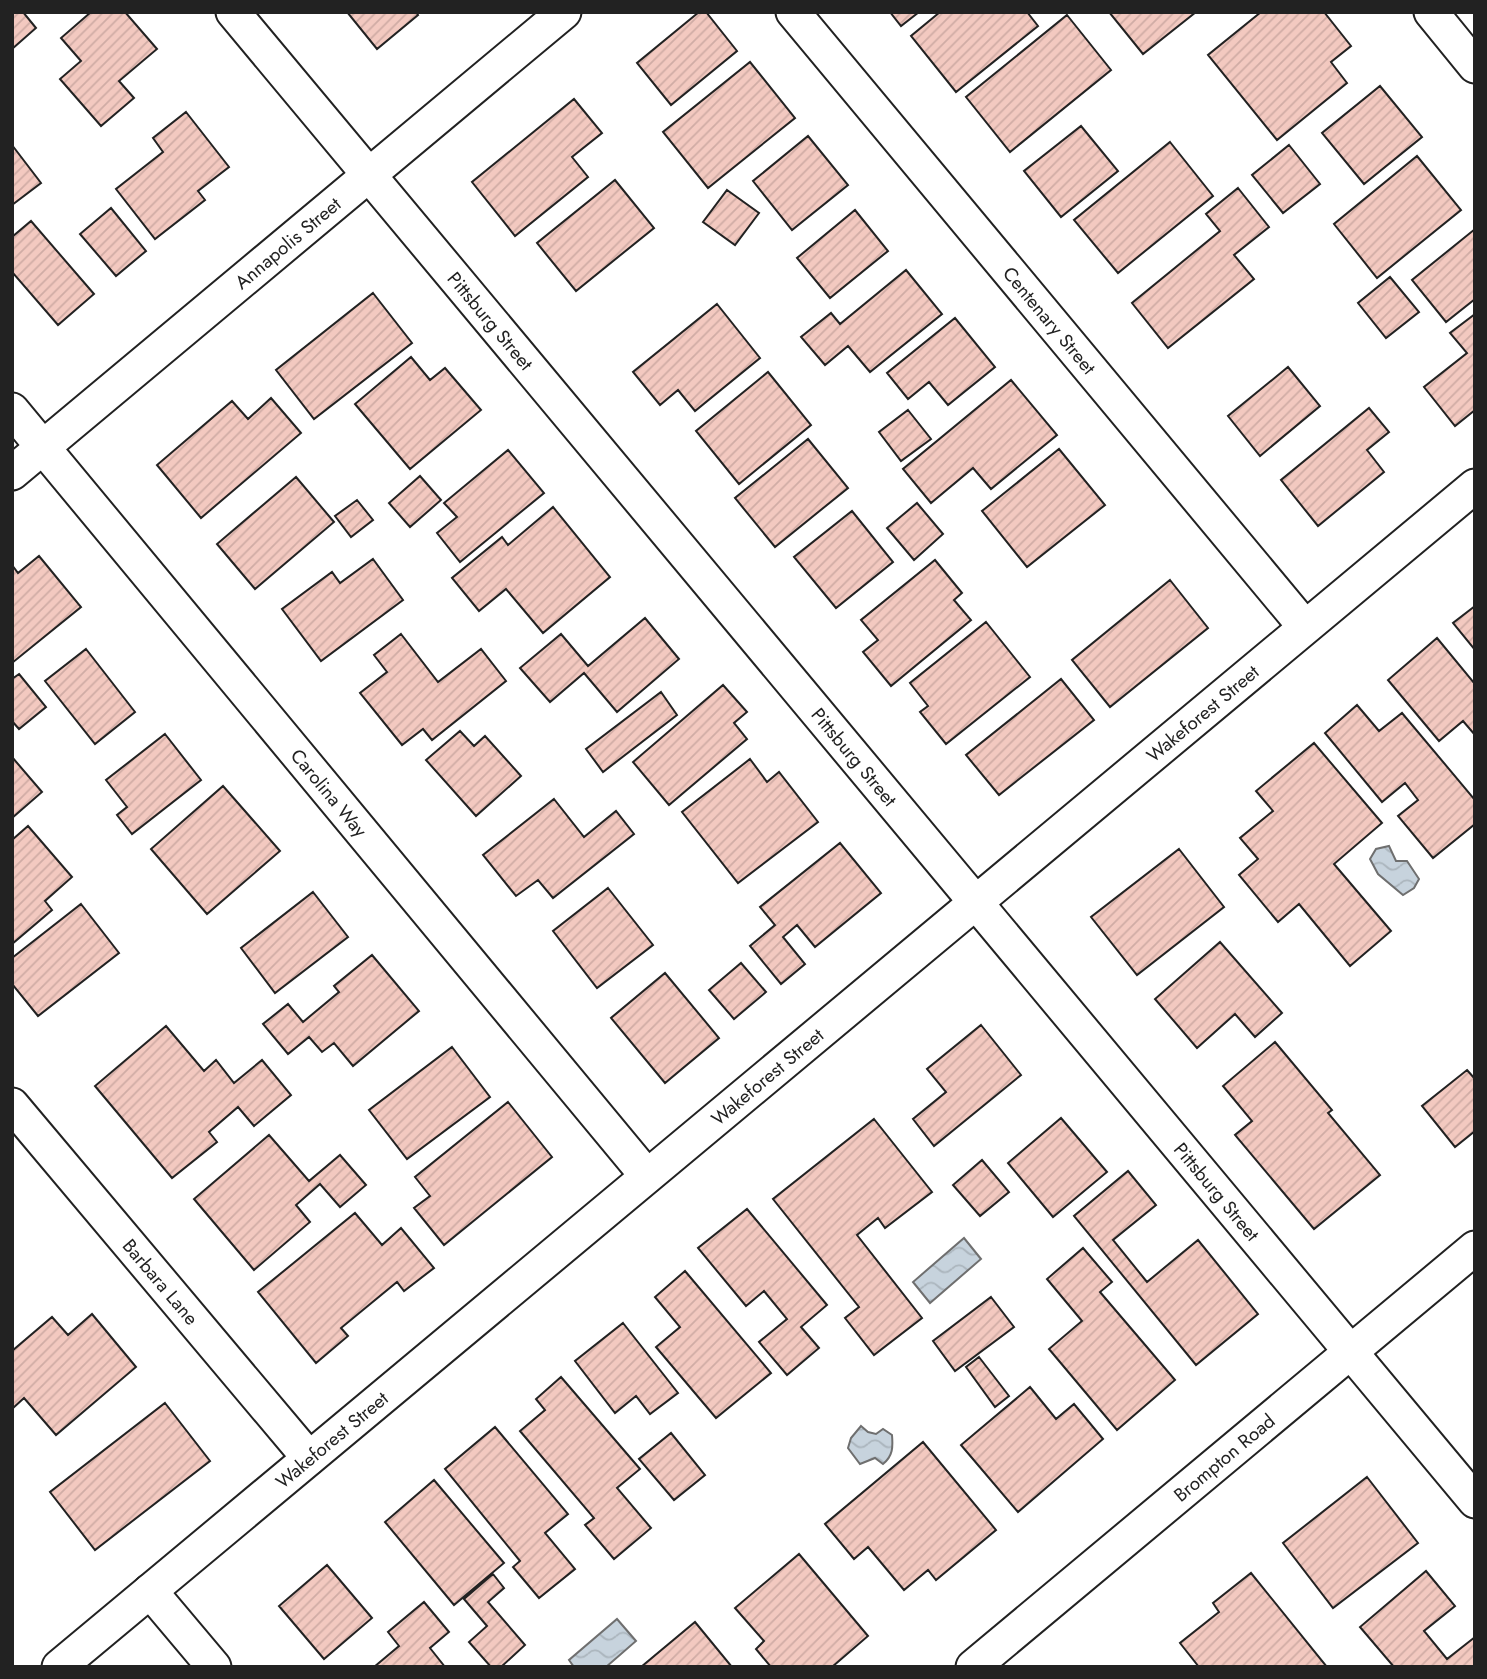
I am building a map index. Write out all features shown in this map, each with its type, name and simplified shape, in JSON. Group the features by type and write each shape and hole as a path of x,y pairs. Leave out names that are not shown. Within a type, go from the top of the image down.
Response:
{"street":[{"name":"Pittsburg Street","path":"233,12 1475,1501"},
{"name":"Annapolis Street","path":"12,473 564,12"},
{"name":"Centenary Street","path":"793,12 1305,627"},
{"path":"1431,12 1475,66"},
{"name":"Carolina Way","path":"12,410 647,1177"},
{"name":"Wakeforest Street","path":"59,1667 1475,486"},
{"name":"Barbara Lane","path":"12,1105 309,1458"},
{"name":"Brompton Road","path":"972,1667 1475,1248"},
{"path":"150,1591 214,1667"}],"water":[{"path":"1389,846 1396,861 1407,861 1419,879 1414,888 1403,895 1378,874 1370,859 1376,849"},
{"path":"964,1238 981,1259 930,1303 913,1282"},
{"path":"861,1426 868,1432 876,1434 883,1429 892,1435 892,1451 883,1464 875,1458 860,1464 848,1448 851,1438"},
{"path":"617,1619 636,1641 606,1667 574,1667 569,1660"}],"building":[{"path":"12,12 23,12 36,28 12,49"},
{"path":"91,12 125,12 157,49 119,81 134,98 101,126 60,79 81,61 61,38"},
{"path":"347,12 416,12 418,15 377,49"},
{"path":"699,12 706,12 737,51 671,105 637,63"},
{"path":"890,12 919,12 901,26"},
{"path":"940,12 1027,12 1038,26 956,92 911,36"},
{"path":"1109,12 1196,12 1143,54"},
{"path":"1261,12 1324,12 1351,46 1331,62 1347,83 1277,140 1208,55"},
{"path":"1067,15 1111,70 1010,152 966,97"},
{"path":"750,62 795,118 708,188 663,132"},
{"path":"1380,86 1422,137 1364,184 1322,133"},
{"path":"574,99 602,133 572,157 588,177 515,236 472,182"},
{"path":"186,112 229,167 198,191 205,200 155,239 116,189 163,152 153,138"},
{"path":"1081,126 1118,171 1061,217 1024,171"},
{"path":"808,136 848,185 792,230 753,181"},
{"path":"1170,142 1213,196 1118,273 1074,220"},
{"path":"12,145 41,183 12,205"},
{"path":"1289,145 1320,184 1283,213 1252,175"},
{"path":"1417,156 1461,210 1377,278 1334,224"},
{"path":"615,180 654,228 576,291 537,243"},
{"path":"1238,188 1269,227 1234,255 1254,279 1168,348 1132,303 1220,231 1206,214"},
{"path":"727,190 759,213 735,245 703,222"},
{"path":"111,208 146,251 116,276 80,234"},
{"path":"855,210 888,251 830,298 797,258"},
{"path":"31,221 94,294 58,325 12,272 12,237"},
{"path":"1475,229 1475,299 1446,322 1412,280"},
{"path":"906,270 942,314 870,372 848,346 825,365 801,337 831,313 840,324"},
{"path":"1390,277 1419,312 1386,338 1358,303"},
{"path":"373,293 412,343 314,419 276,370"},
{"path":"717,304 760,358 695,411 678,390 660,405 633,372"},
{"path":"1475,314 1475,410 1455,426 1424,387 1467,353 1450,333"},
{"path":"955,318 995,367 948,405 929,382 908,399 887,373"},
{"path":"411,357 430,380 445,368 481,410 410,469 355,404"},
{"path":"1288,367 1320,406 1260,456 1228,416"},
{"path":"768,372 811,425 739,484 696,431"},
{"path":"1011,380 1057,435 991,489 973,468 931,503 903,469"},
{"path":"271,398 301,433 201,518 157,465 232,401 248,419"},
{"path":"1369,408 1389,432 1367,450 1384,472 1318,526 1281,480"},
{"path":"908,410 931,439 901,461 879,432"},
{"path":"808,439 848,488 775,547 735,498"},
{"path":"1059,449 1105,505 1027,567 982,511"},
{"path":"508,450 544,493 460,562 437,533 457,517 444,503"},
{"path":"420,476 441,500 410,527 389,503"},
{"path":"296,477 334,522 255,589 217,544"},
{"path":"357,500 373,520 351,537 335,516"},
{"path":"917,503 943,534 914,560 887,528"},
{"path":"553,507 610,577 543,633 506,589 479,611 452,578 502,537 508,545"},
{"path":"852,511 893,562 836,608 794,557"},
{"path":"39,556 81,607 12,663 12,565 18,573"},
{"path":"373,559 403,600 321,661 282,609 332,572 340,583"},
{"path":"935,560 962,593 954,600 971,620 891,686 863,652 878,640 861,620"},
{"path":"1170,580 1208,628 1110,707 1072,660"},
{"path":"1475,606 1475,650 1453,623"},
{"path":"645,618 679,659 617,712 584,673 550,702 520,668 561,634 588,666"},
{"path":"986,622 1030,677 946,744 920,712 928,706 910,683"},
{"path":"401,634 438,682 481,649 506,681 432,740 423,729 402,745 360,693 387,672 374,655"},
{"path":"1437,638 1475,684 1475,735 1463,721 1439,741 1388,680"},
{"path":"86,649 135,712 95,744 45,681"},
{"path":"19,674 46,707 19,729 12,721 12,679"},
{"path":"1061,679 1094,720 999,795 966,755"},
{"path":"723,685 747,712 734,723 747,739 669,805 633,762"},
{"path":"661,692 677,715 603,772 586,749"},
{"path":"1357,705 1379,731 1402,713 1475,800 1475,824 1433,858 1398,816 1418,800 1405,783 1382,802 1325,733"},
{"path":"460,731 474,746 485,736 521,776 476,816 426,760"},
{"path":"165,734 201,780 132,834 117,815 127,807 106,780"},
{"path":"1314,743 1382,823 1334,864 1391,931 1350,966 1299,904 1278,922 1239,875 1258,859 1240,838 1273,811 1256,791"},
{"path":"12,757 42,792 12,818"},
{"path":"750,759 767,782 779,772 818,822 738,883 682,812"},
{"path":"223,786 280,851 207,914 151,849"},
{"path":"554,799 584,837 616,811 634,834 553,898 538,880 516,896 483,855"},
{"path":"28,826 72,877 45,901 52,910 12,944 12,840"},
{"path":"840,843 881,893 815,947 797,925 783,937 805,964 781,984 750,946 775,925 760,907"},
{"path":"1179,849 1224,907 1137,975 1091,917"},
{"path":"608,888 653,945 597,988 553,931"},
{"path":"313,892 348,937 275,993 241,948"},
{"path":"81,904 119,953 38,1016 12,984 12,958"},
{"path":"1220,942 1282,1013 1255,1037 1235,1014 1197,1048 1155,999"},
{"path":"372,955 419,1011 353,1066 334,1043 322,1052 309,1037 288,1054 263,1024 288,1004 303,1022 339,992 334,986"},
{"path":"741,963 766,992 734,1019 709,990"},
{"path":"665,973 719,1038 665,1083 611,1018"},
{"path":"981,1025 1021,1075 934,1146 913,1119 946,1092 927,1069"},
{"path":"166,1026 204,1071 216,1060 234,1083 262,1060 291,1095 254,1126 238,1107 209,1132 217,1142 172,1178 95,1086"},
{"path":"1275,1042 1332,1110 1328,1113 1380,1175 1314,1229 1235,1135 1252,1121 1223,1086"},
{"path":"452,1047 490,1097 407,1159 369,1110"},
{"path":"1467,1070 1475,1079 1475,1131 1455,1147 1422,1106"},
{"path":"508,1102 552,1157 444,1245 414,1208 430,1196 415,1177"},
{"path":"1061,1118 1107,1172 1053,1217 1008,1163"},
{"path":"874,1119 932,1192 885,1228 878,1218 857,1235 922,1318 874,1355 845,1318 859,1307 773,1199"},
{"path":"269,1135 309,1181 340,1155 366,1185 340,1207 320,1184 296,1205 310,1222 254,1270 194,1199"},
{"path":"982,1160 1009,1192 980,1216 953,1185"},
{"path":"1128,1171 1156,1205 1113,1240 1147,1282 1198,1240 1258,1314 1196,1365 1074,1216"},
{"path":"747,1209 827,1305 801,1327 819,1348 787,1375 759,1342 787,1319 764,1291 746,1306 698,1248"},
{"path":"355,1213 382,1245 401,1228 434,1268 404,1291 397,1282 341,1328 348,1336 316,1363 258,1292"},
{"path":"1083,1248 1112,1282 1100,1292 1175,1380 1117,1430 1049,1349 1082,1321 1047,1279"},
{"path":"685,1271 771,1373 716,1418 656,1347 680,1327 655,1297"},
{"path":"991,1297 1014,1327 955,1371 933,1341"},
{"path":"92,1314 136,1367 56,1435 24,1398 12,1409 12,1351 52,1317 68,1335"},
{"path":"623,1323 678,1393 650,1414 636,1396 615,1413 575,1361"},
{"path":"979,1357 1009,1396 995,1407 966,1367"},
{"path":"561,1377 640,1469 617,1488 651,1528 614,1559 585,1525 594,1518 520,1431 545,1410 536,1399"},
{"path":"1030,1387 1056,1419 1074,1404 1103,1439 1018,1512 961,1445"},
{"path":"165,1403 210,1461 95,1550 50,1492"},
{"path":"495,1427 568,1514 545,1533 575,1569 539,1598 513,1567 520,1561 445,1469"},
{"path":"671,1433 705,1475 674,1500 639,1459"},
{"path":"923,1442 996,1530 936,1580 928,1570 904,1590 868,1547 854,1559 825,1524"},
{"path":"1367,1477 1418,1543 1333,1608 1283,1543"},
{"path":"434,1480 504,1563 454,1605 385,1522"},
{"path":"799,1554 868,1636 832,1667 771,1667 756,1649 764,1641 735,1608"},
{"path":"327,1565 372,1618 324,1659 279,1606"},
{"path":"1426,1571 1455,1606 1424,1631 1447,1659 1475,1637 1475,1667 1394,1667 1360,1627"},
{"path":"1251,1573 1327,1667 1199,1667 1180,1643 1219,1612 1213,1603"},
{"path":"493,1574 504,1588 488,1602 525,1645 501,1667 491,1667 469,1642 487,1626 464,1599"},
{"path":"424,1602 449,1632 430,1648 445,1667 374,1667 399,1646 388,1632"},
{"path":"695,1622 732,1667 641,1667"}]}
